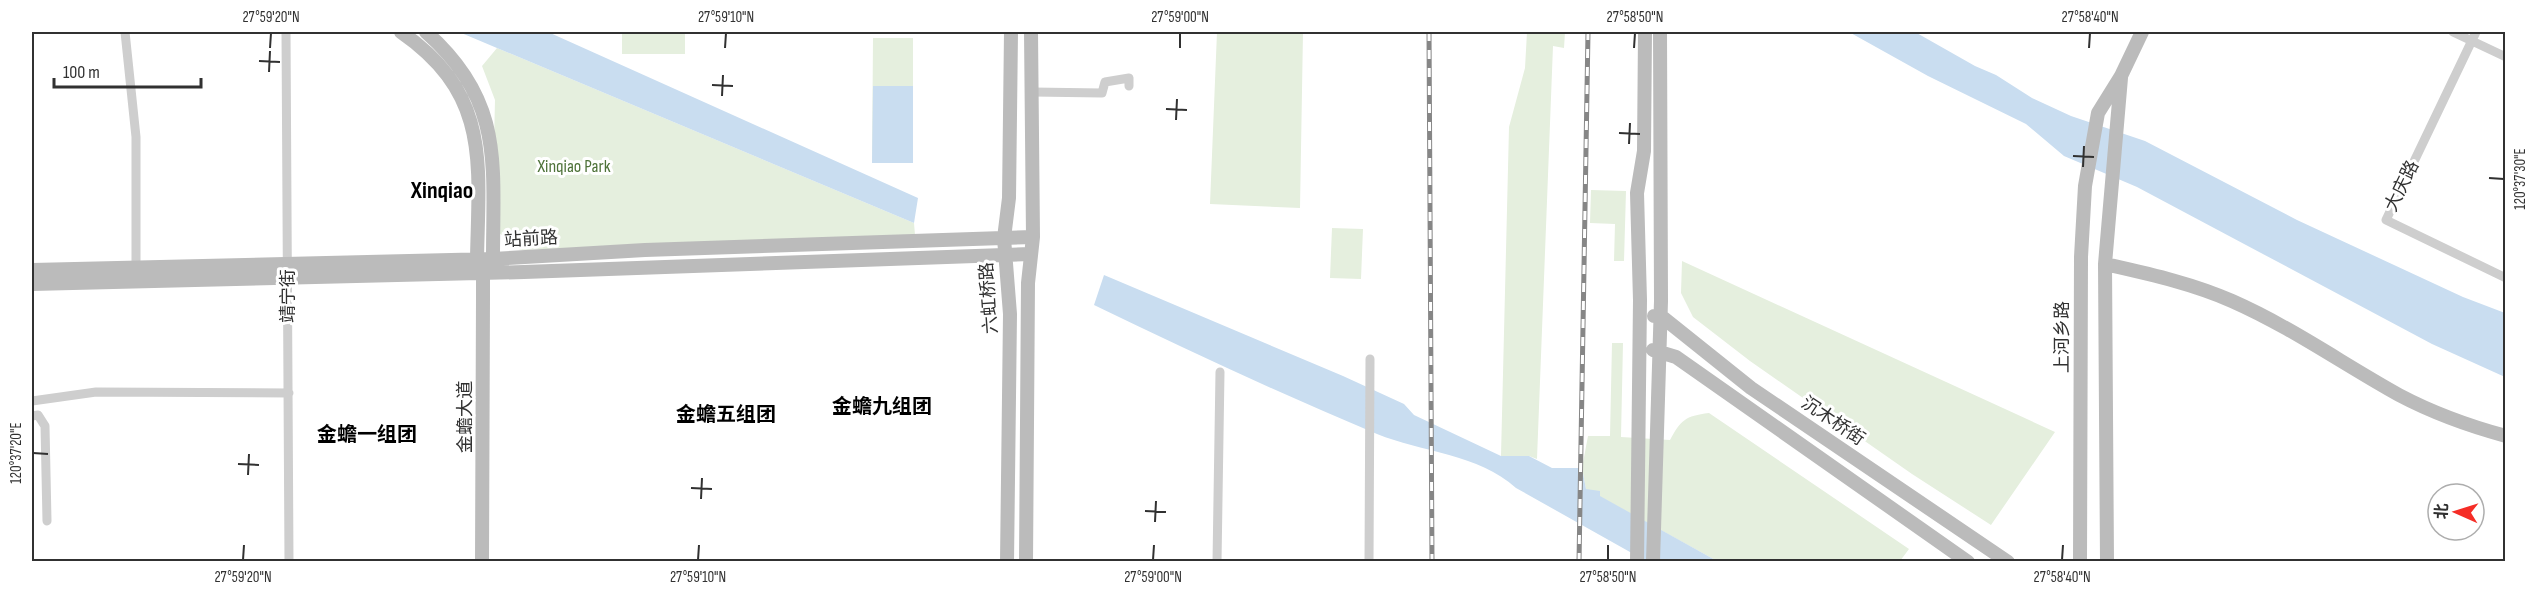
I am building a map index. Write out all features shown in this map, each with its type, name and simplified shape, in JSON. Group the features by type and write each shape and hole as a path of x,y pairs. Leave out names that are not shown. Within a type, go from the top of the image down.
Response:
{"street":[{"path":"125,32 136,137 136,273"},
{"name":"靖宁街","path":"286,32 290,561"},
{"path":"401,32 446,70 466,104 477,142 477,258 483,273"},
{"path":"426,32 445,48 472,84 486,115 491,144 493,258 483,273"},
{"name":"六虹桥路","path":"1007,561 1010,314 1004,238 1009,198 1011,32"},
{"name":"六虹桥路","path":"1026,561 1030,254 1033,237 1031,32"},
{"path":"1636,561 1640,315 1638,193 1644,151 1645,32"},
{"path":"1653,561 1661,316 1660,32"},
{"path":"2107,561 2105,264 2109,195 2119,116 2121,76 2142,32"},
{"path":"2453,32 2474,36 2505,57"},
{"name":"大庆路","path":"2474,36 2386,220 2505,278"},
{"name":"上河乡路","path":"2080,561 2080,257 2085,186 2098,113 2121,76"},
{"path":"1033,93 1102,93 1105,82 1129,78 1129,86"},
{"name":"站前路","path":"288,270 477,258 1033,237"},
{"name":"站前路","path":"32,270 136,273 288,270 483,273 1030,254"},
{"path":"2105,264 2173,279 2232,301 2299,335 2401,396 2468,426 2505,436"},
{"name":"站前路","path":"32,284 136,273"},
{"name":"金蟾大道","path":"482,561 483,273"},
{"path":"1640,315 1661,316"},
{"name":"沉木桥街","path":"1661,316 1751,388 2008,561"},
{"name":"沉木桥街","path":"1639,349 1660,351 1676,357 1968,561"},
{"path":"1369,561 1370,359"},
{"path":"1217,561 1220,372"},
{"path":"32,400 96,392 289,393"},
{"path":"32,416 38,415 45,426 47,521"}],"green space":[{"path":"622,32 685,32 685,54 622,54"},
{"path":"1217,32 1303,32 1300,208 1210,204"},
{"path":"1527,32 1565,32 1564,48 1553,46 1537,459 1529,456 1501,456 1509,127 1525,68"},
{"path":"873,38 913,38 913,163 872,163"},
{"name":"Xinqiao Park","path":"497,48 914,223 915,235 520,250 492,227 495,100 482,66"},
{"path":"1591,190 1626,191 1624,261 1614,261 1615,224 1590,223"},
{"path":"1332,228 1363,229 1361,279 1330,278"},
{"path":"1682,261 2055,432 1991,525 1912,474 1750,361 1693,317 1681,293"},
{"path":"1612,343 1623,343 1621,437 1670,440 1685,420 1709,413 1909,549 1900,561 1717,561 1586,489 1582,468 1588,436 1610,436"}],"water":[{"path":"459,32 548,32 918,198 914,223"},
{"path":"1849,32 1915,32 1975,66 1996,75 2032,98 2071,116 2145,141 2297,220 2463,297 2505,313 2505,377 2432,344 2137,187 2064,156 2026,124 1928,76"},
{"path":"873,86 913,86 913,163 872,163"},
{"path":"1104,275 1343,376 1404,404 1414,415 1501,456 1529,456 1552,468 1582,468 1586,489 1600,491 1600,496 1717,561 1646,561 1516,488 1485,468 1377,434 1199,355 1094,305"}],"railway":[{"path":"1429,32 1432,562"},
{"path":"1579,562 1588,32"}],"district":[{"name":"Xinqiao","path":"442,190"},
{"name":"金蟾九组团","path":"882,407"},
{"name":"金蟾五组团","path":"726,415"},
{"name":"金蟾一组团","path":"367,435"}]}
